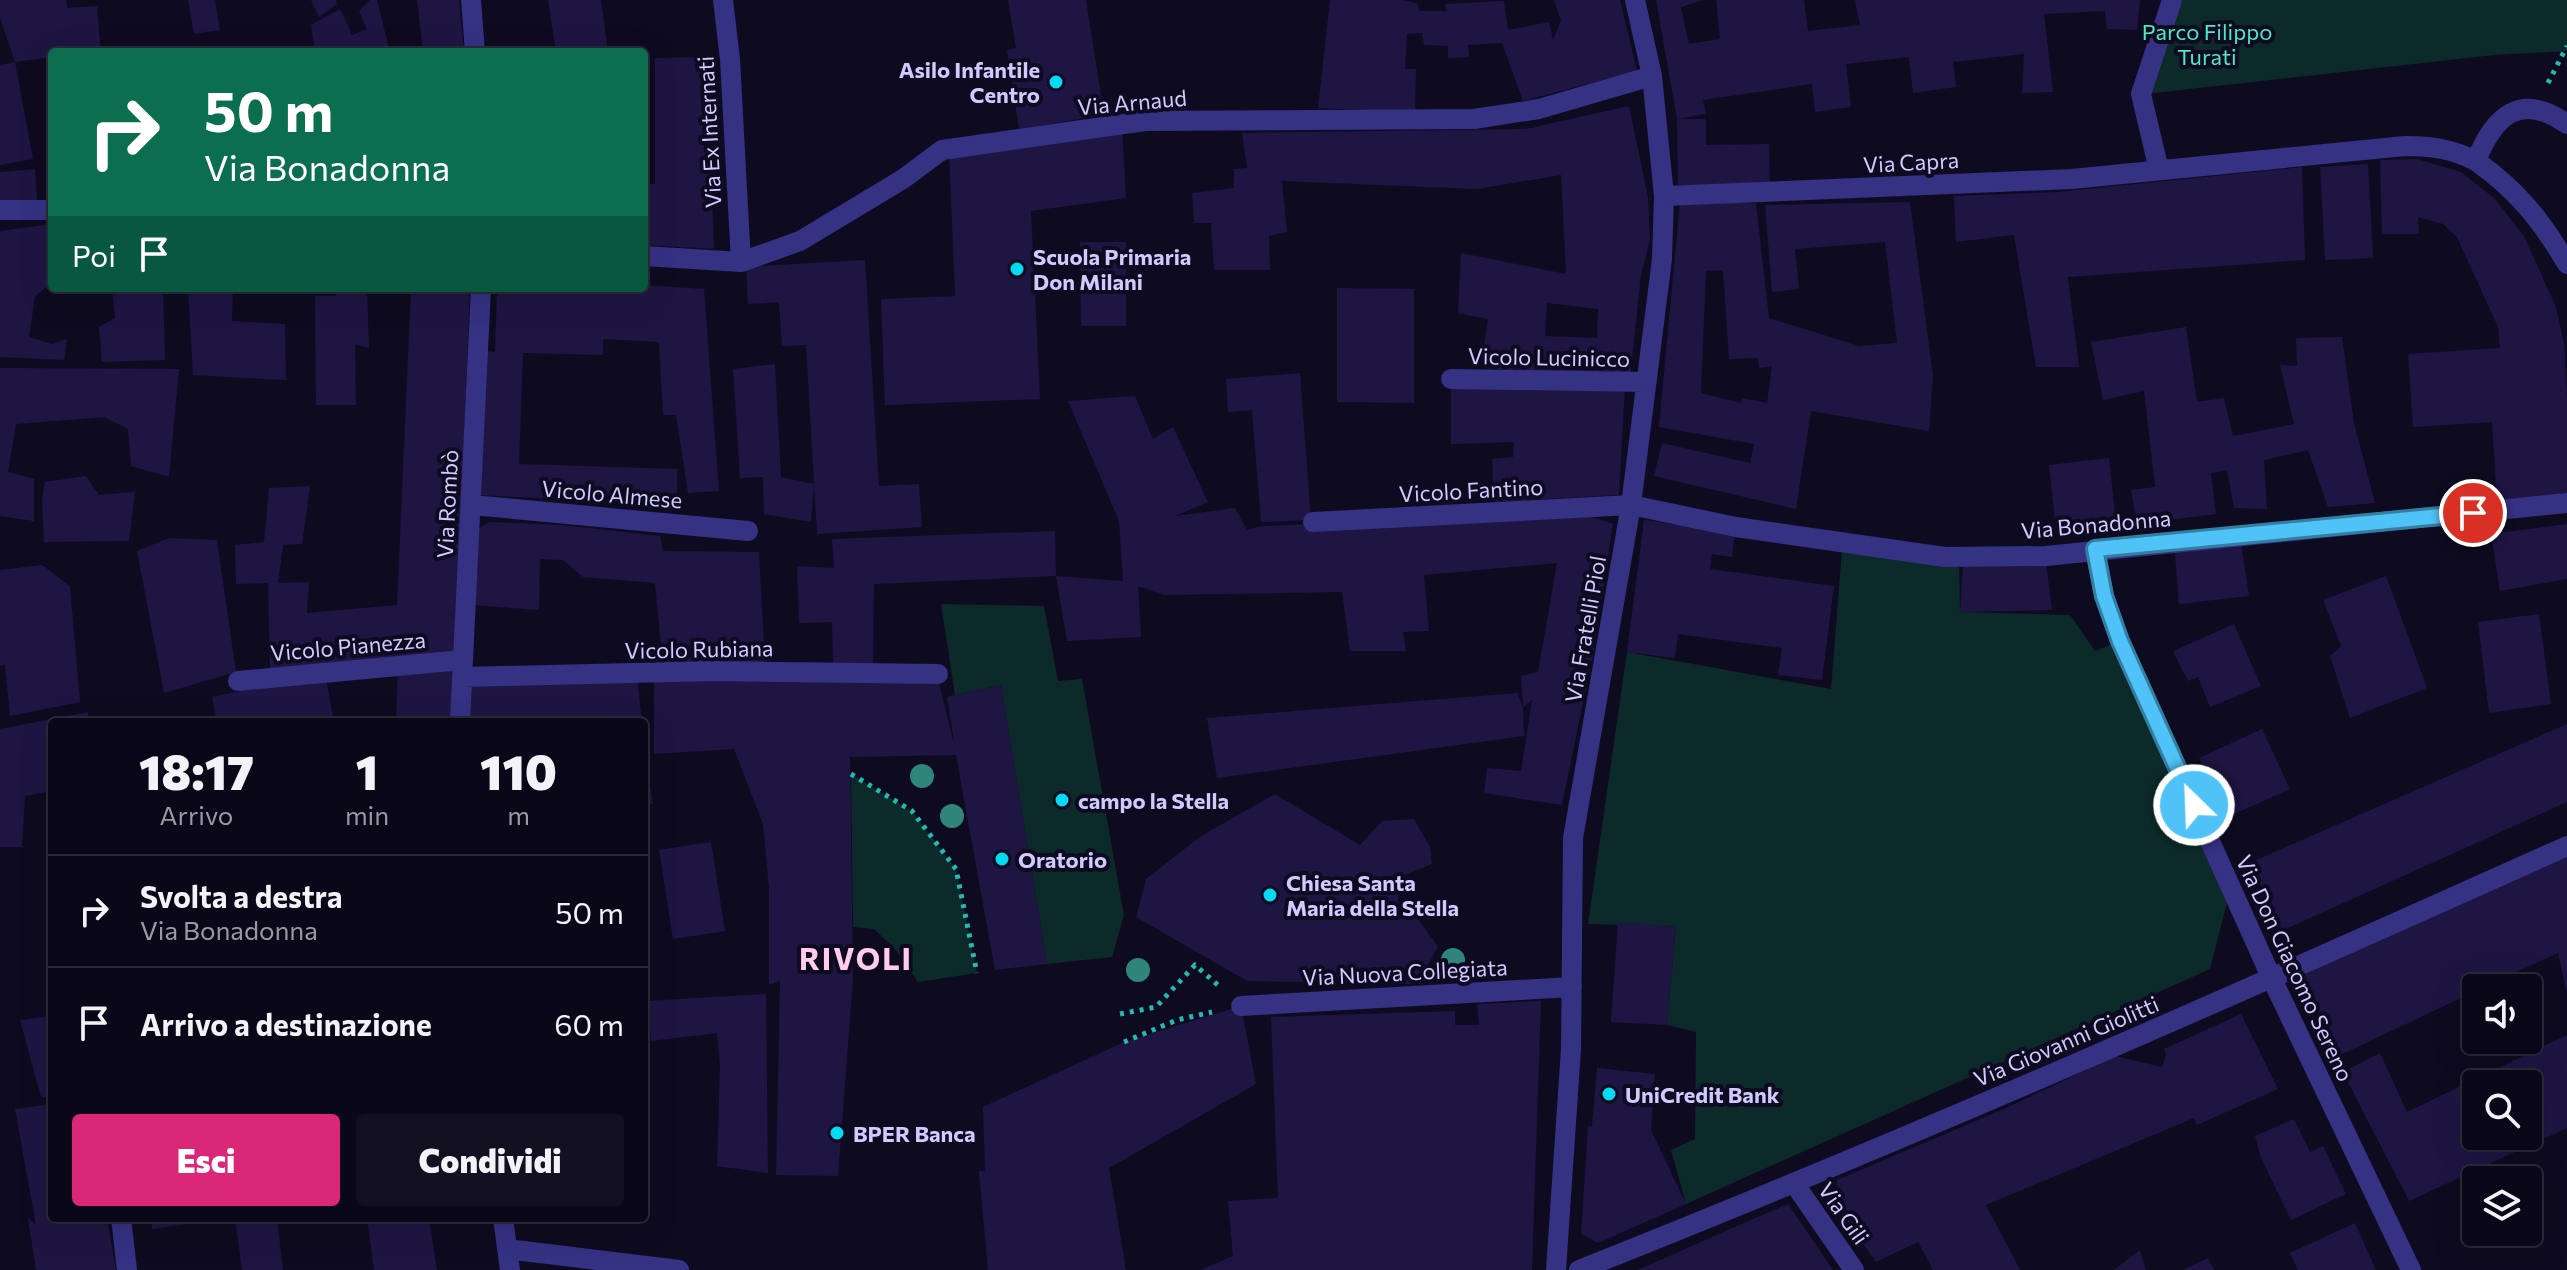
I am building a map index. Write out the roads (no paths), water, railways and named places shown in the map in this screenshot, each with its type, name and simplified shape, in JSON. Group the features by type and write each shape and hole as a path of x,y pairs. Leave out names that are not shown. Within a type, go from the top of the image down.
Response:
{"street":[{"path":"471,0 475,48"},
{"name":"Via Ex Internati","path":"723,0 730,59 741,262"},
{"name":"Via Fratelli Piol","path":"1556,1270 1571,1049 1573,838 1631,505 1662,259 1664,196 1652,76 1635,0"},
{"path":"2159,170 2141,94 2172,0"},
{"name":"Via Arnaud","path":"648,256 741,262 800,241 903,179 942,150 1145,121 1474,119 1539,109 1652,76"},
{"path":"2476,161 2487,134 2499,120 2517,111 2534,109 2554,115 2567,124"},
{"name":"Via Capra","path":"1664,196 2072,179 2405,146 2433,146 2457,151 2506,182 2530,207 2567,264"},
{"path":"0,210 48,210"},
{"name":"Via Rombò","path":"460,718 481,292"},
{"name":"Vicolo Lucinicco","path":"1451,379 1646,382"},
{"name":"Via Bonadonna","path":"1631,505 1736,527 1945,557 2046,556 2567,503"},
{"name":"Vicolo Almese","path":"472,505 748,531"},
{"name":"Vicolo Fantino","path":"1313,522 1631,505"},
{"name":"Via Don Giacomo Sereno","path":"2095,549 2104,596 2120,641 2272,979 2411,1270"},
{"name":"Vicolo Rubiana","path":"462,668 938,674"},
{"name":"Vicolo Pianezza","path":"238,681 462,668"},
{"name":"Via Giovanni Giolitti","path":"1579,1270 1794,1183 2272,979 2567,846"},
{"name":"Via Nuova Collegiata","path":"1241,1006 1572,987"},
{"name":"Via Gili","path":"1794,1183 1854,1270"},
{"path":"121,1222 127,1270"},
{"path":"504,1222 509,1260 679,1270"}],"place":[{"name":"Asilo Infantile Centro","path":"1056,82"},
{"name":"Scuola Primaria Don Milani","path":"1017,269"},
{"name":"campo la Stella","path":"1062,800"},
{"name":"Oratorio","path":"1002,859"},
{"name":"Chiesa Santa Maria della Stella","path":"1270,895"},
{"name":"UniCredit Bank","path":"1609,1094"},
{"name":"BPER Banca","path":"837,1133"}],"district":[{"name":"RIVOLI","path":"856,957"}],"park label":[{"name":"Parco Filippo Turati","path":"2207,44"}]}
